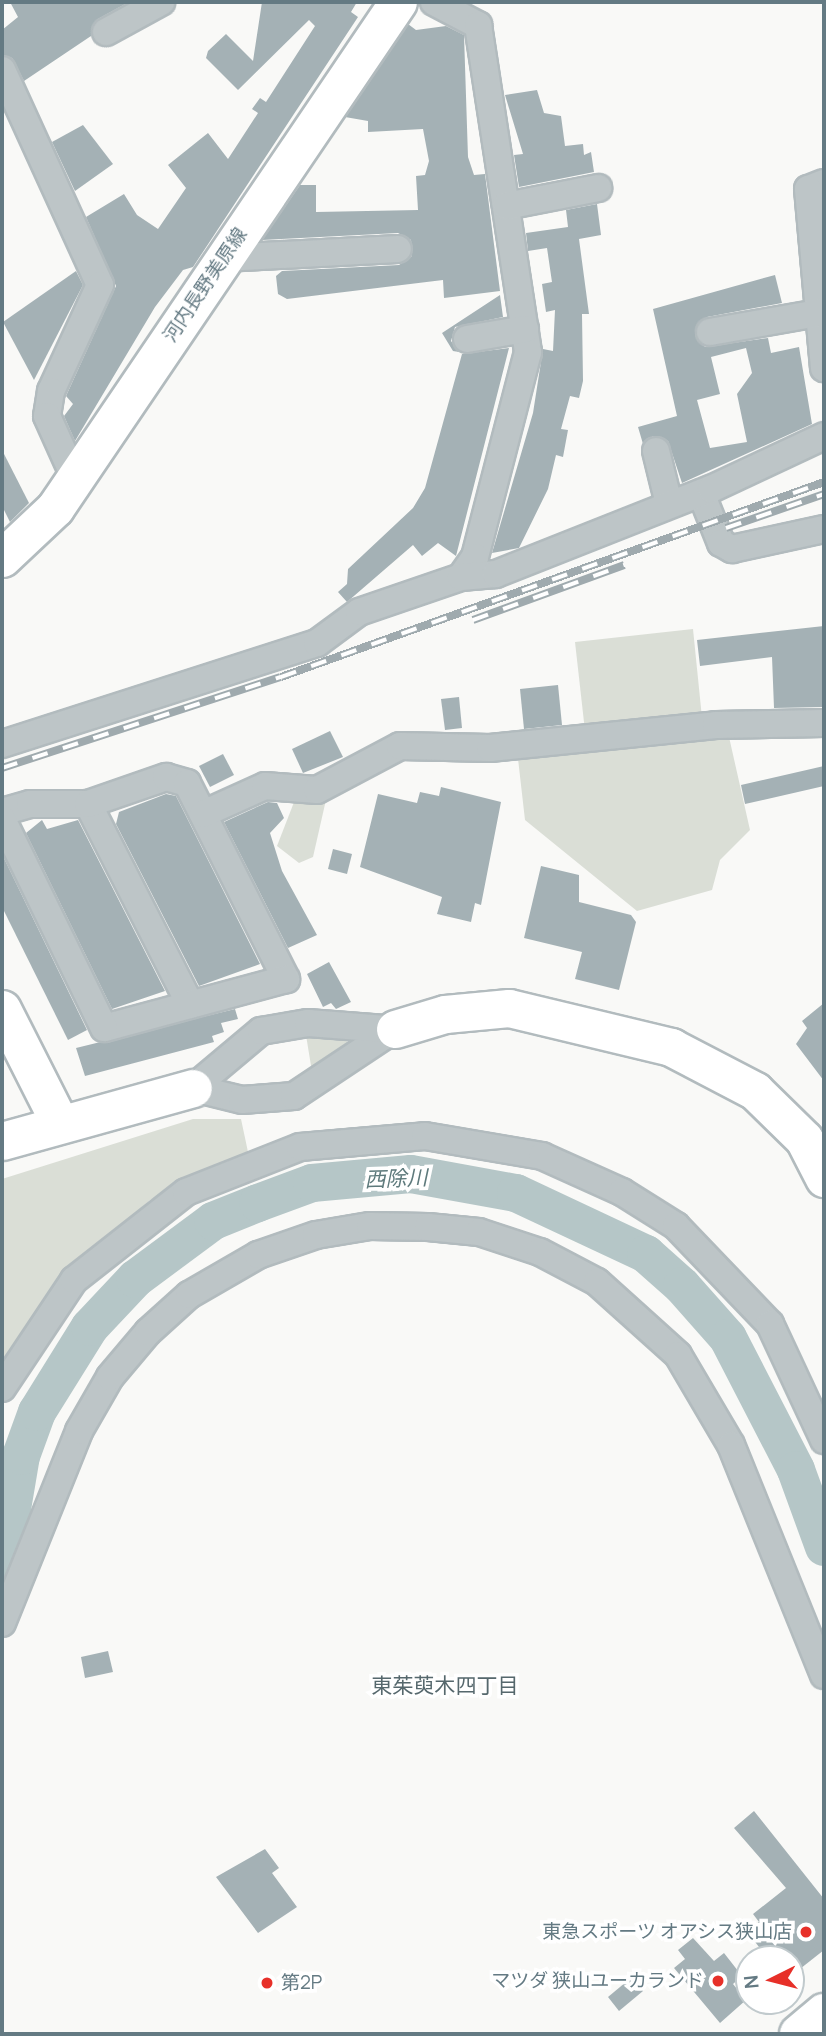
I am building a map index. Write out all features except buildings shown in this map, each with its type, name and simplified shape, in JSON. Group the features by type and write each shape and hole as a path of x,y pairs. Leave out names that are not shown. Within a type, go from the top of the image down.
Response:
{"highway":[{"path":"799,2034 824,2013"}],"street":[{"path":"106,32 161,2"},
{"path":"434,2 478,24 528,352 475,557 461,577"},
{"name":"河内長野美原線","path":"2,558 44,522 224,258 385,6"},
{"path":"2,69 100,285 51,391 47,415 57,449 74,476"},
{"path":"824,183 808,189 820,255 824,368"},
{"path":"506,206 598,188"},
{"path":"224,258 398,249"},
{"path":"710,331 823,312"},
{"path":"467,339 525,329"},
{"path":"2,744 317,643 359,612 461,577 496,574 701,493 824,436"},
{"path":"656,451 669,504"},
{"path":"701,493 721,542 732,549 824,528"},
{"path":"203,814 265,786 317,790 400,746 490,748 716,725 824,723"},
{"path":"2,812 30,804 88,804 166,777 187,783 286,979 104,1028 2,819"},
{"path":"88,804 190,1004"},
{"path":"2,1141 193,1088 261,1031 308,1023 335,1030 395,1029 445,1014 509,1008 671,1047 755,1091 804,1139 824,1178"},
{"path":"2,1009 60,1124"},
{"path":"193,1088 243,1100 294,1096 395,1029"},
{"path":"2,1388 74,1280 186,1192 300,1147 425,1136 542,1156 622,1192 676,1226 771,1324 824,1440"},
{"path":"2,1623 79,1431 110,1377 148,1332 189,1295 258,1255 316,1235 370,1226 428,1227 479,1232 540,1252 597,1282 678,1355 731,1445 824,1675"}],"shaded area":[{"path":"693,629 702,718 585,731 575,642"},
{"path":"727,728 750,830 720,860 712,890 637,911 525,820 517,750"},
{"path":"328,791 313,857 299,863 277,846 296,797"},
{"path":"305,1029 345,1036 348,1045 313,1078"},
{"path":"193,1119 241,1119 248,1152 150,1200 74,1267 2,1371 2,1179"}],"waterway":[{"name":"西除川","path":"2,1568 21,1456 37,1412 90,1327 135,1279 213,1221 258,1203 312,1183 411,1174 516,1193 646,1254 682,1286 728,1338 796,1470 824,1547"}],"railway":[{"path":"2,768 281,677 824,482"},
{"path":"726,528 824,494"},
{"path":"473,620 624,565"}],"place":[{"name":"東急スポーツ オアシス狭山店","path":"806,1932"},
{"name":"マツダ 狭山ユーカランド","path":"718,1981"},
{"name":"第2P","path":"267,1983"}],"district":[{"name":"東茱萸木四丁目","path":"445,1685"}]}
